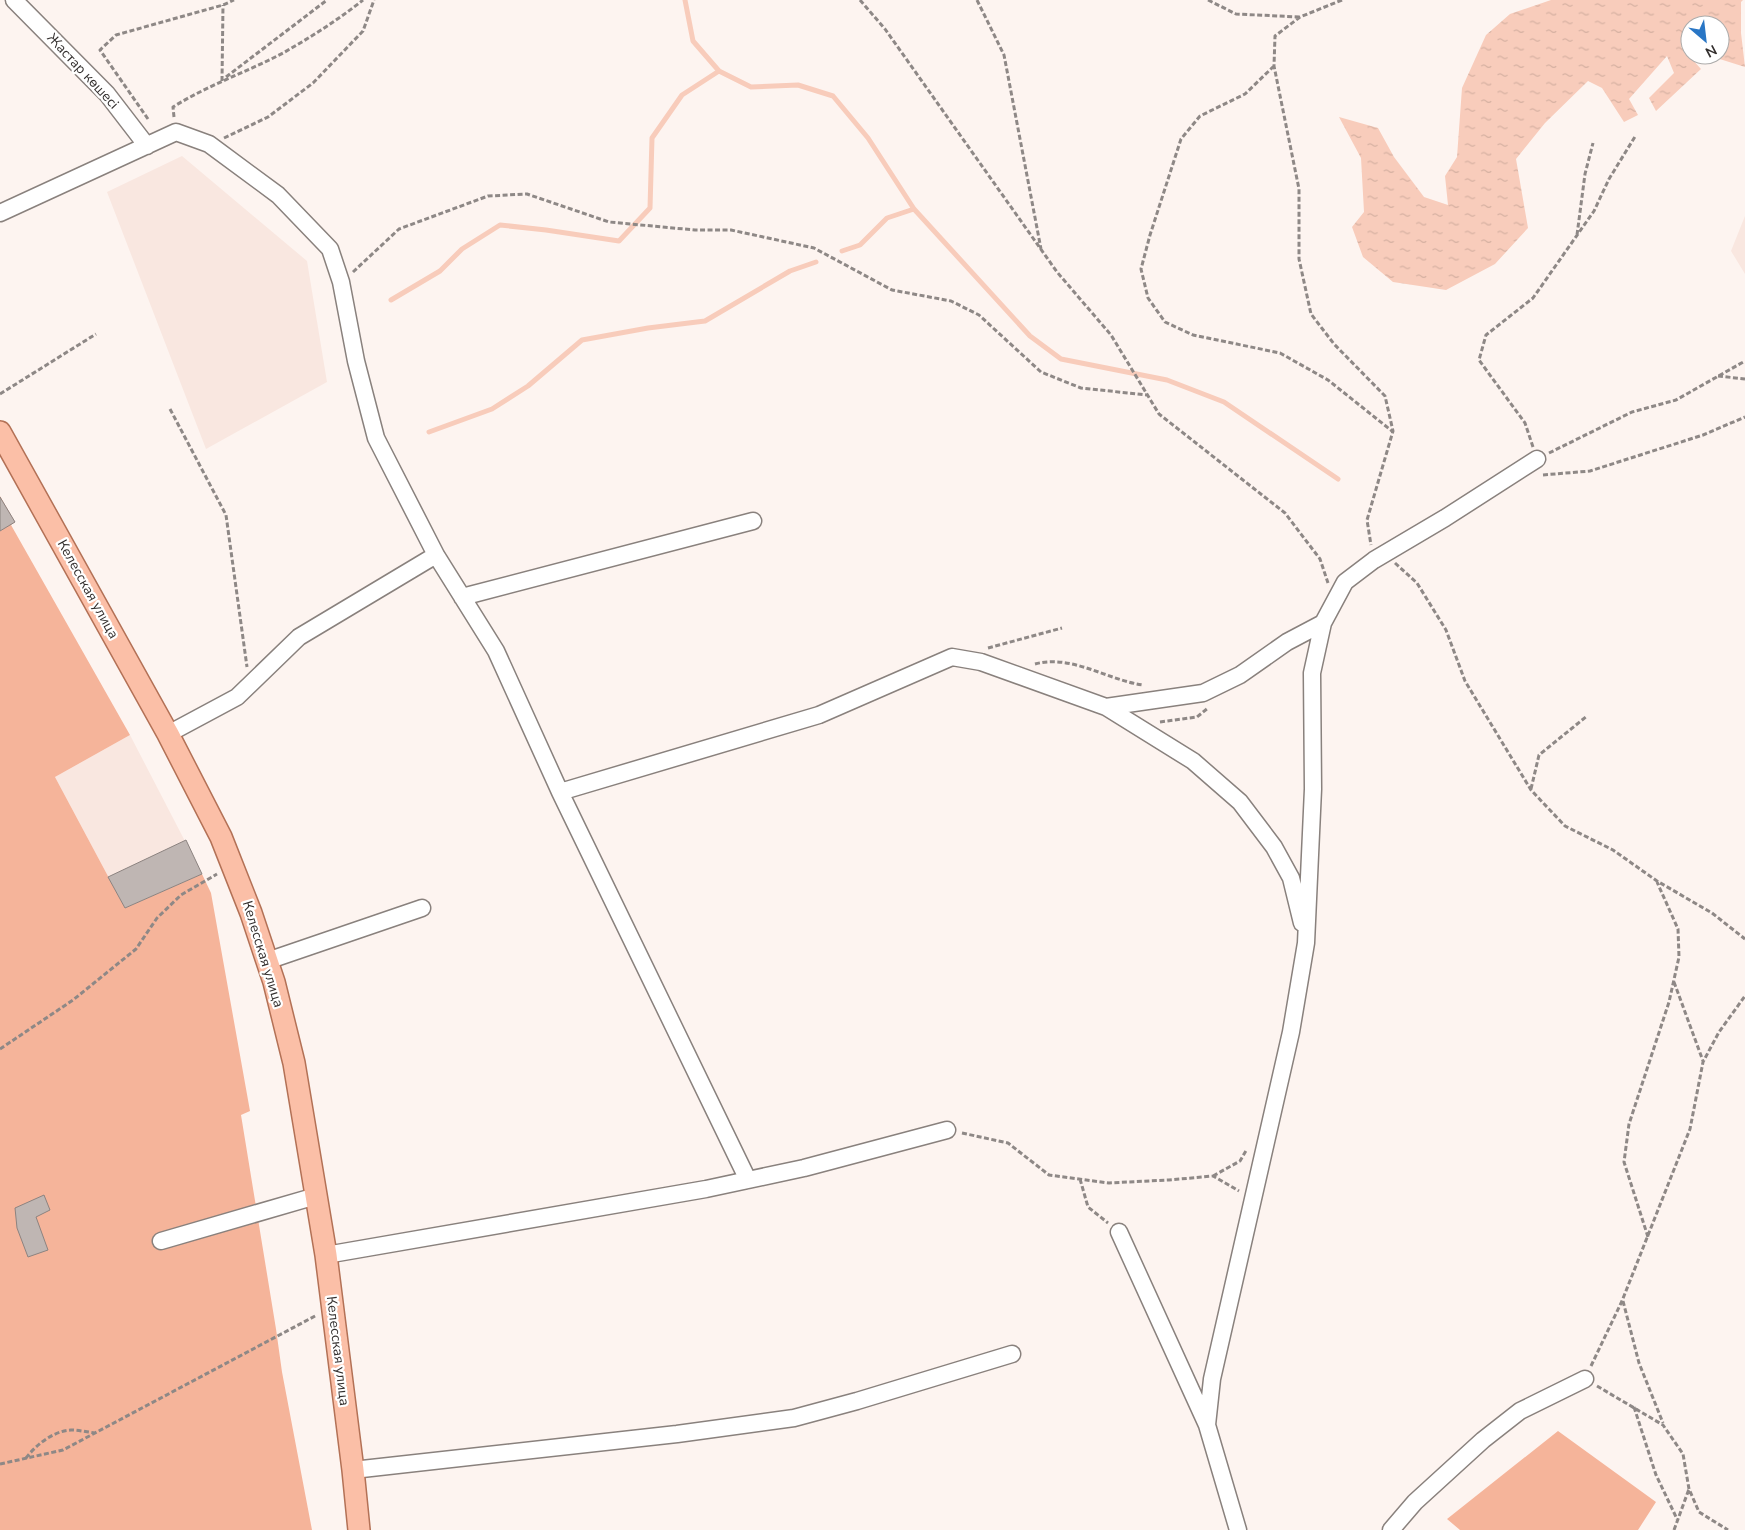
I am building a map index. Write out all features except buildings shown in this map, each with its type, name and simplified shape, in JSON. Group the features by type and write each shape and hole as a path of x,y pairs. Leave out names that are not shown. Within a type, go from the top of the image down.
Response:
{"main road":[{"name":"Келесская улица","path":"0,432 168,734 221,837 251,913 274,982 294,1064 326,1255 353,1470 358,1530"}],"street":[{"name":"Жастар көшесі","path":"14,0 107,94 162,139"},
{"path":"0,212 162,139 209,144 278,195 330,249 341,282 356,360 376,438 436,555 496,651 560,792 748,1180"},
{"path":"1207,1425 1212,1379 1291,1032 1306,943 1313,789 1312,673 1323,623 1345,582 1379,557 1445,518 1537,458"},
{"path":"462,597 753,521"},
{"path":"168,734 237,697 299,637 436,555"},
{"path":"1106,707 1203,693 1240,675 1287,642 1323,623"},
{"path":"560,792 819,715 952,657 981,662 1106,707 1193,761 1240,802 1274,847 1291,878 1306,943"},
{"path":"267,961 422,908"},
{"path":"326,1255 706,1189 804,1168 947,1130"},
{"path":"161,1241 316,1196"},
{"path":"1119,1232 1207,1425 1238,1530"},
{"path":"353,1470 677,1434 794,1418 1012,1354"},
{"path":"1391,1530 1415,1502 1482,1440 1520,1411 1584,1379"}],"path":[{"path":"162,139 100,50 116,35 223,5 234,0"},
{"path":"222,81 327,0"},
{"path":"162,139 173,107 193,94 282,53 339,18 363,0"},
{"path":"209,144 268,117 313,82 363,31 374,0"},
{"path":"860,0 885,29 1056,272 1111,335 1159,414 1285,513 1320,559 1334,603"},
{"path":"977,0 1004,55 1042,250"},
{"path":"1208,0 1236,14 1300,17"},
{"path":"1342,0 1300,17 1275,36 1274,66 1300,188 1299,260 1311,314 1334,344 1385,396 1393,431 1367,520 1379,557 1417,583 1446,630 1465,681 1531,790 1565,826 1613,850 1657,881 1712,913 1745,939"},
{"path":"222,81 223,5"},
{"path":"1274,66 1245,94 1200,116 1181,139 1141,269 1148,298 1165,322 1193,335 1280,353 1328,380 1393,431"},
{"path":"1636,135 1609,179 1594,211 1534,298 1486,336 1479,360 1525,423 1537,458 1632,412 1676,400 1745,361"},
{"path":"1577,236 1585,174 1594,143"},
{"path":"341,282 399,229 488,196 527,194 609,222 695,230 731,230 814,248 892,290 950,301 979,315 1041,372 1081,388 1147,395"},
{"path":"0,394 96,334"},
{"path":"1718,376 1745,379"},
{"path":"170,409 226,515 250,685"},
{"path":"1535,476 1590,471 1703,435 1745,417"},
{"path":"979,650 1062,628"},
{"path":"1008,672 1046,661 1084,666 1131,683 1149,686"},
{"path":"1531,790 1539,755 1588,716"},
{"path":"0,1049 73,1000 136,949 157,918 181,895 232,864"},
{"path":"1648,1238 1624,1162 1629,1124 1669,1002 1679,958 1678,929 1657,881"},
{"path":"1674,982 1703,1062"},
{"path":"1663,1425 1634,1406 1584,1379 1622,1301 1690,1129 1703,1062 1719,1032 1745,996"},
{"path":"947,1130 1008,1143 1049,1176 1109,1183 1213,1176 1252,1201"},
{"path":"1080,1180 1088,1206 1119,1232"},
{"path":"1622,1301 1639,1363 1663,1425 1683,1454 1689,1489 1699,1512 1728,1530"},
{"path":"0,1464 63,1450 333,1307"},
{"path":"1634,1406 1656,1475 1678,1521"},
{"path":"25,1459 34,1447 49,1437 70,1430 95,1433"},
{"path":"1674,1530 1689,1489"}],"shaded area":[{"path":"182,156 307,261 327,382 206,449 107,192"},
{"path":"1745,216 1745,274 1731,251"},
{"path":"0,496 15,522 11,525 130,735 55,777 125,908 202,874 211,893 250,1111 241,1115 282,1372 312,1530 0,1530"},
{"path":"130,735 202,874 125,908 55,777"},
{"path":"1558,1431 1656,1502 1638,1530 1460,1530 1447,1519"}],"water":[{"path":"1551,0 1743,0 1741,2 1741,33 1745,67 1730,62 1730,15 1680,15 1680,65 1697,65 1701,69 1656,111 1649,98 1674,73 1667,56 1629,99 1638,115 1624,122 1602,88 1588,81 1545,123 1516,159 1528,228 1495,264 1446,290 1393,282 1363,257 1352,227 1364,212 1361,158 1339,117 1378,128 1394,157 1424,197 1448,205 1445,176 1457,157 1462,88 1486,35 1510,14"}],"waterway":[{"path":"685,0 693,41 719,71 751,87 798,85 833,96 868,138 914,209 1030,336 1061,359 1167,380 1224,402 1338,479"},
{"path":"391,300 440,271 462,249 500,225 619,241 650,208 652,138 682,95 719,71"},
{"path":"842,251 860,245 887,218 914,209"},
{"path":"429,432 492,409 528,386 582,340 648,328 705,321 790,271 816,262"}]}
